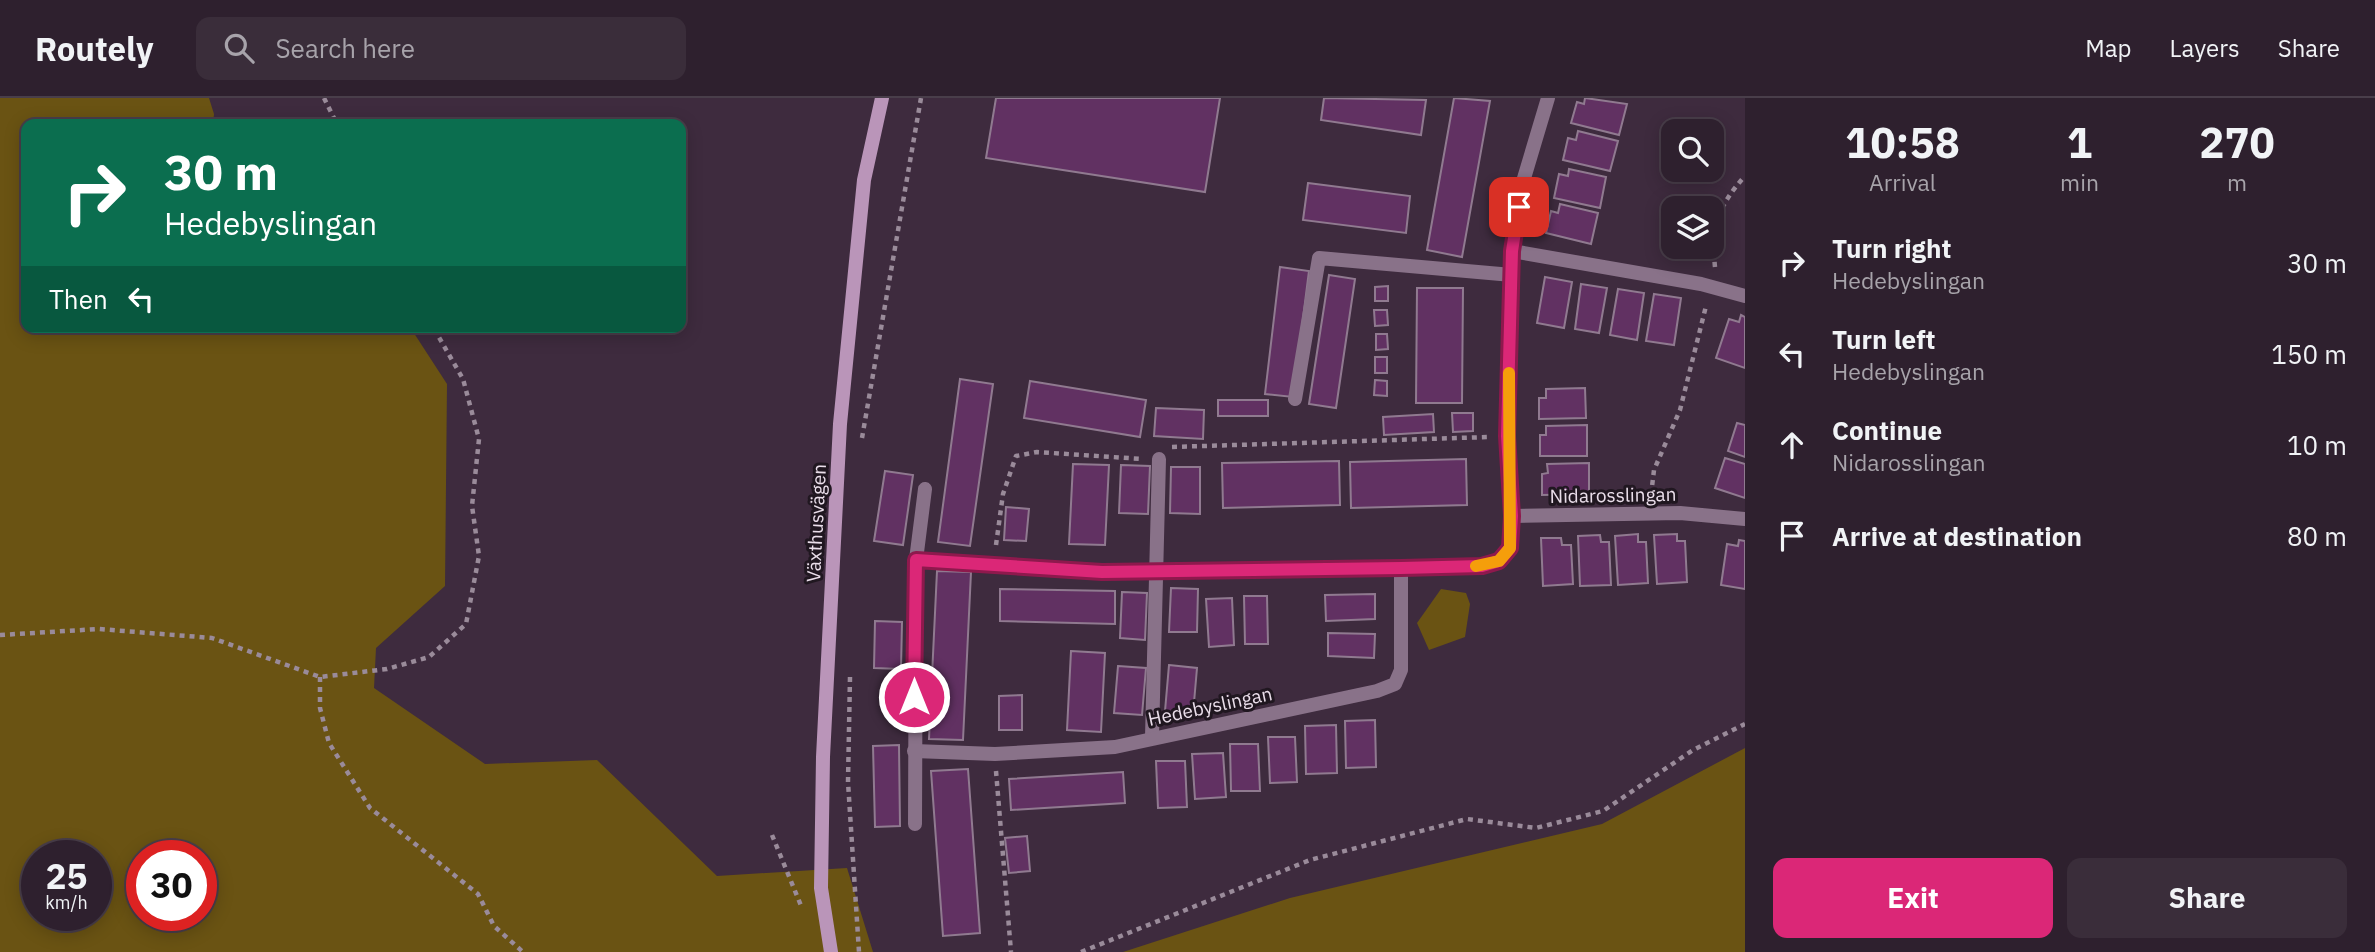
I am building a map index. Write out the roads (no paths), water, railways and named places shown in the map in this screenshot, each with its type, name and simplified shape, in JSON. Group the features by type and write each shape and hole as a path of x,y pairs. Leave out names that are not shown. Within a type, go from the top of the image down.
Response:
{"street":[{"name":"Växthusvägen","path":"831,952 821,888 822,783 840,424 864,180 882,98"},
{"path":"916,560 1102,572 1482,566 1499,561 1510,548 1512,516 1507,436 1512,251 1522,185 1547,100 1532,98"},
{"path":"1512,251 1711,287 1745,296"},
{"path":"1296,399 1320,258 1512,275"},
{"path":"1152,737 1159,459"},
{"path":"915,824 916,560 925,489"},
{"name":"Nidarosslingan","path":"1512,516 1649,513 1745,519"},
{"name":"Hedebyslingan","path":"914,751 995,754 1115,747 1377,691 1395,684 1401,670 1401,568"}]}
